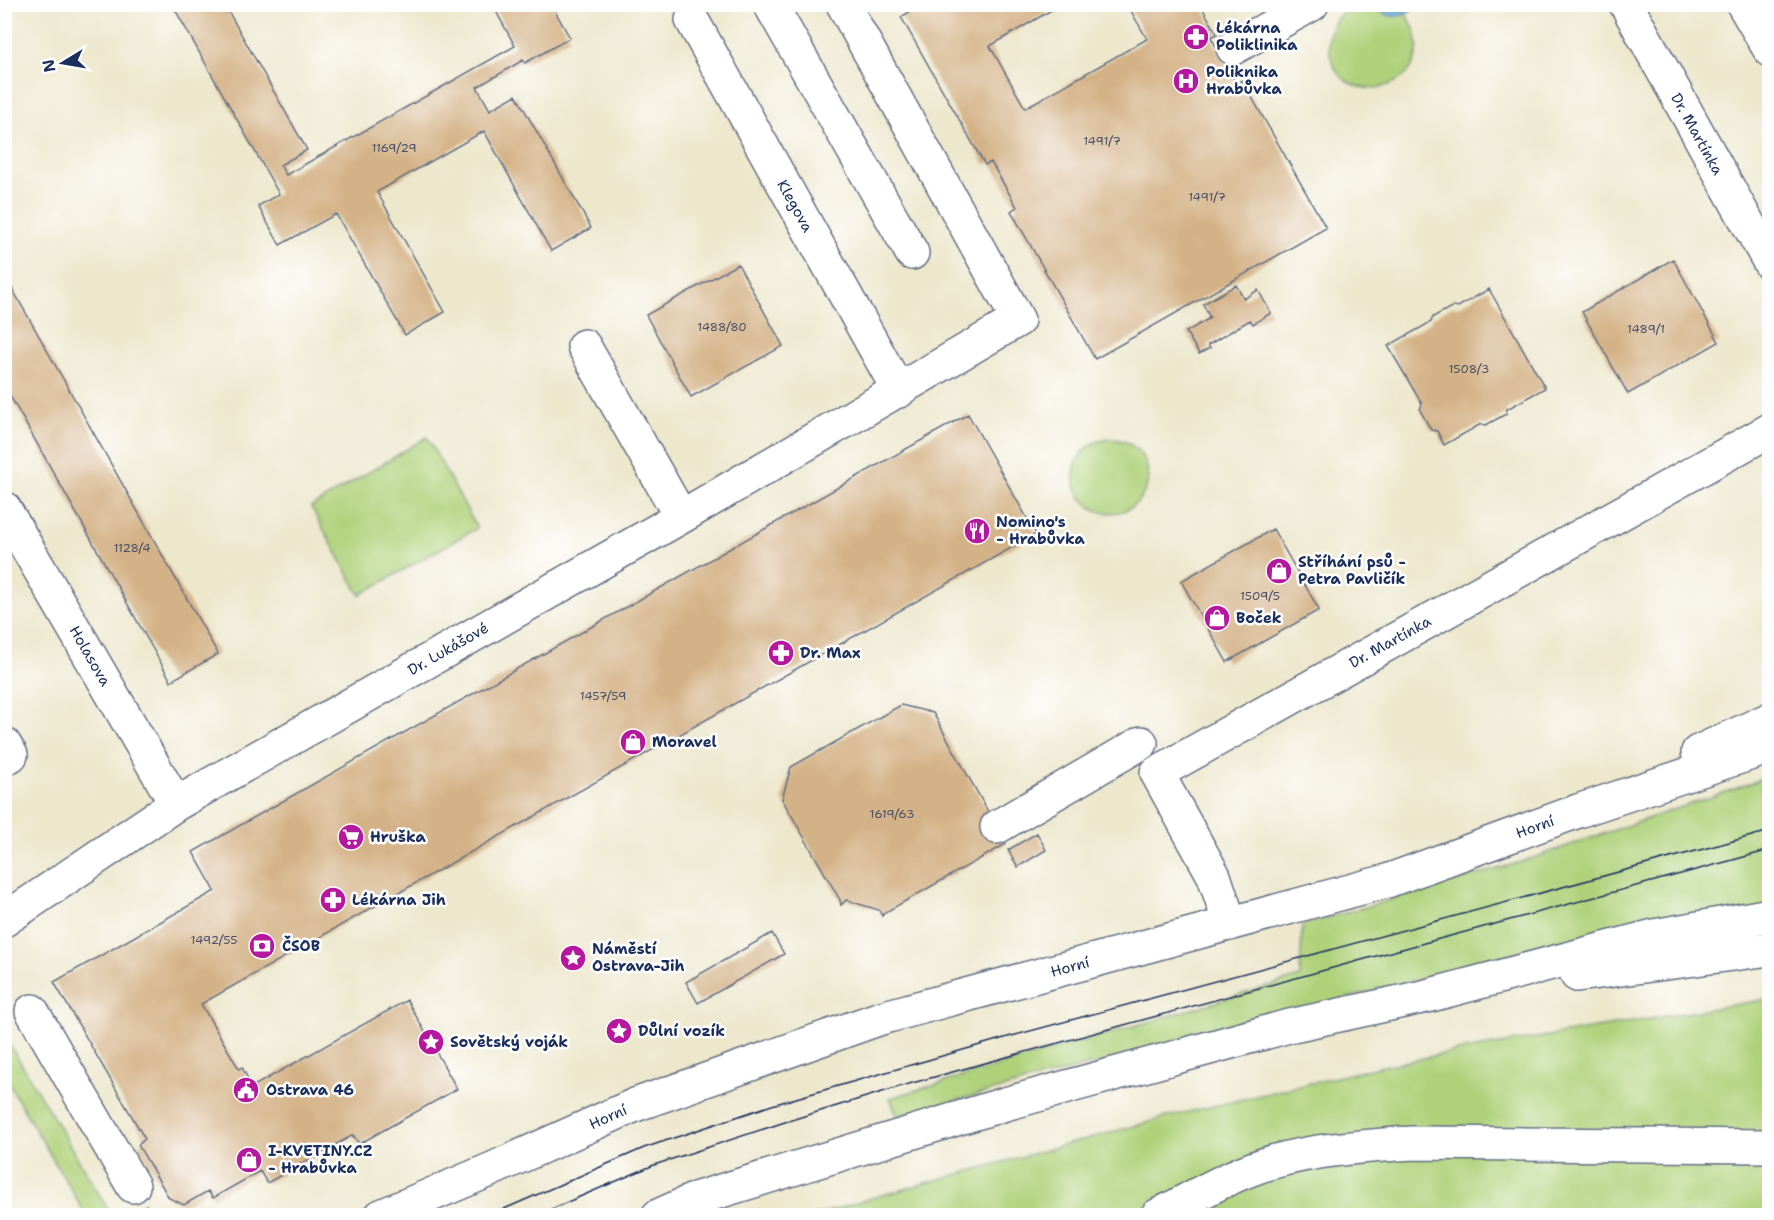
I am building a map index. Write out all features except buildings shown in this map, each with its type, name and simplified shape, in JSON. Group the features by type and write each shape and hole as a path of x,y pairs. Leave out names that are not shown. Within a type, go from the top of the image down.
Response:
{"street":[{"path":"770,4 912,253"},
{"name":"Dr. Lukášové","path":"4,920 176,804 681,517 1018,320 843,4"},
{"path":"1233,48 1312,4"},
{"name":"Dr. Martínka","path":"1626,4 1770,263"},
{"path":"1745,8 1770,50"},
{"path":"1745,8 1770,57"},
{"name":"Klegova","path":"692,20 899,391"},
{"path":"584,346 681,517"},
{"name":"Dr. Martínka","path":"1230,924 1214,876 1157,773 1770,430"},
{"name":"Holasova","path":"4,508 176,804"},
{"path":"1578,812 1720,741 1770,719"},
{"path":"997,827 1141,743"},
{"path":"4,744 11,755 4,759"},
{"name":"Horní","path":"381,1215 490,1170 635,1105 881,1018 1387,881 1578,812 1770,747"},
{"path":"658,1215 698,1198 1005,1104 1289,1026 1427,996 1654,936 1770,915"},
{"path":"1427,996 1770,949"},
{"path":"32,1011 133,1186"},
{"path":"1157,1215 1245,1171 1286,1159 1371,1146 1412,1143 1770,1146"}],"green space":[{"path":"1353,5 1375,5 1381,12 1393,16 1406,14 1417,39 1415,60 1404,75 1388,85 1369,88 1350,83 1336,69 1329,46 1330,33 1338,17"},
{"path":"427,437 477,528 360,595 311,507"},
{"path":"1104,439 1118,439 1132,445 1142,455 1148,469 1148,483 1142,497 1132,507 1118,513 1104,513 1090,507 1080,497 1074,483 1074,469 1080,455 1090,445"},
{"path":"1769,774 1769,910 1550,945 897,1116 890,1098 1300,977 1302,925 1515,864 1749,784"},
{"path":"1769,999 1769,1215 815,1216 868,1199 1167,1117 1379,1067 1458,1051"},
{"path":"10,1045 108,1209 98,1215 86,1215 5,1078 5,1048"}],"water":[{"path":"1375,5 1415,5 1401,16 1389,16"}],"tram line":[{"path":"488,1216 644,1148 772,1105 1008,1037 1770,831"},
{"path":"535,1216 654,1165 905,1085 1770,850"}],"place":[{"name":"Lékárna Poliklinika","path":"1196,37"},
{"name":"Poliknika Hrabůvka","path":"1186,81"},
{"name":"Nomino's - Hrabůvka","path":"977,531"},
{"name":"Stříhání psů - Petra Pavličík","path":"1279,571"},
{"name":"Boček","path":"1217,618"},
{"name":"Dr. Max","path":"781,653"},
{"name":"Moravel","path":"633,742"},
{"name":"Hruška","path":"351,837"},
{"name":"Lékárna Jih","path":"333,900"},
{"name":"ČSOB","path":"262,946"},
{"name":"Náměstí Ostrava-Jih","path":"573,958"},
{"name":"Důlní vozík","path":"619,1031"},
{"name":"Sovětský voják","path":"431,1042"},
{"name":"Ostrava 46","path":"246,1090"},
{"name":"I-KVETINY.CZ - Hrabůvka","path":"249,1160"}]}
